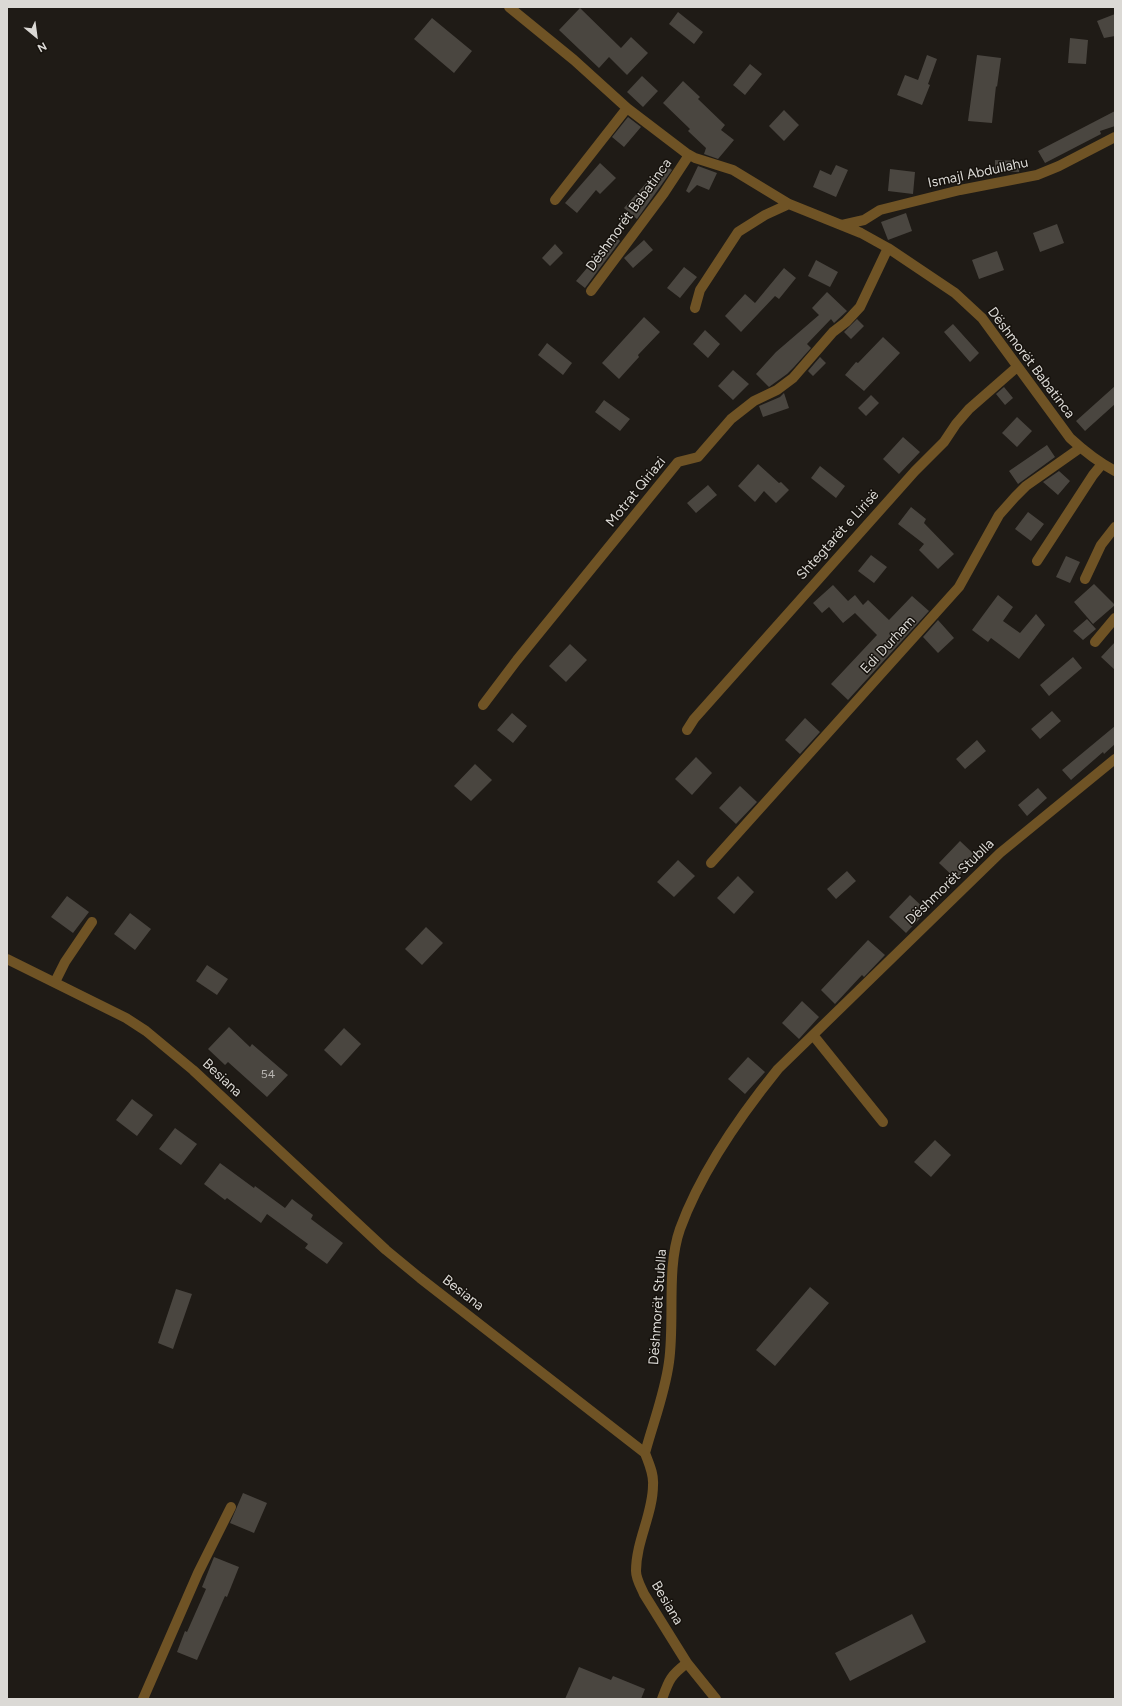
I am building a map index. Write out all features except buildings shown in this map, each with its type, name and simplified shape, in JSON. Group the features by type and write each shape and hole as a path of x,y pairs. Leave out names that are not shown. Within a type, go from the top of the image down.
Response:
{"street":[{"name":"Dëshmorët Babatinca","path":"509,7 574,60 627,108 658,133 690,155 733,170 789,204 842,225 888,248 955,293 982,318 1061,427 1080,448 1102,464 1115,471"},
{"path":"555,200 627,108"},
{"name":"Ismajl Abdullahu","path":"842,225 864,220 880,210 960,190 1037,175 1059,166 1115,137"},
{"name":"Dëshmorët Babatinca","path":"591,291 664,193 690,155"},
{"path":"695,308 700,290 738,232 764,215 789,204"},
{"name":"Motrat Qiriazi","path":"483,705 517,660 678,462 698,457 731,419 754,401 788,384 833,332 854,315 866,298 888,248"},
{"name":"Shtegtarët e Lirisë","path":"687,730 694,719 828,567 915,471 944,442 956,424 969,409 1017,367"},
{"name":"Edi Durham","path":"711,863 959,587 999,515 1015,497 1026,486 1080,448"},
{"path":"1037,561 1093,475 1102,464"},
{"path":"1085,579 1101,545 1115,527"},
{"path":"1095,642 1115,618"},
{"name":"Dëshmorët Stublla","path":"645,1453 663,1392 669,1361 674,1269 680,1229 699,1188 718,1153 750,1104 778,1069 1000,853 1115,759"},
{"path":"55,982 65,962 92,922"},
{"name":"Besiana","path":"7,959 126,1018 146,1031 193,1070 386,1250 645,1453 653,1473 654,1487 648,1516 641,1539 636,1571 638,1582 687,1663 716,1699"},
{"path":"813,1035 883,1122"},
{"path":"143,1699 198,1573 231,1507"},
{"path":"662,1699 670,1678 687,1663"}]}
